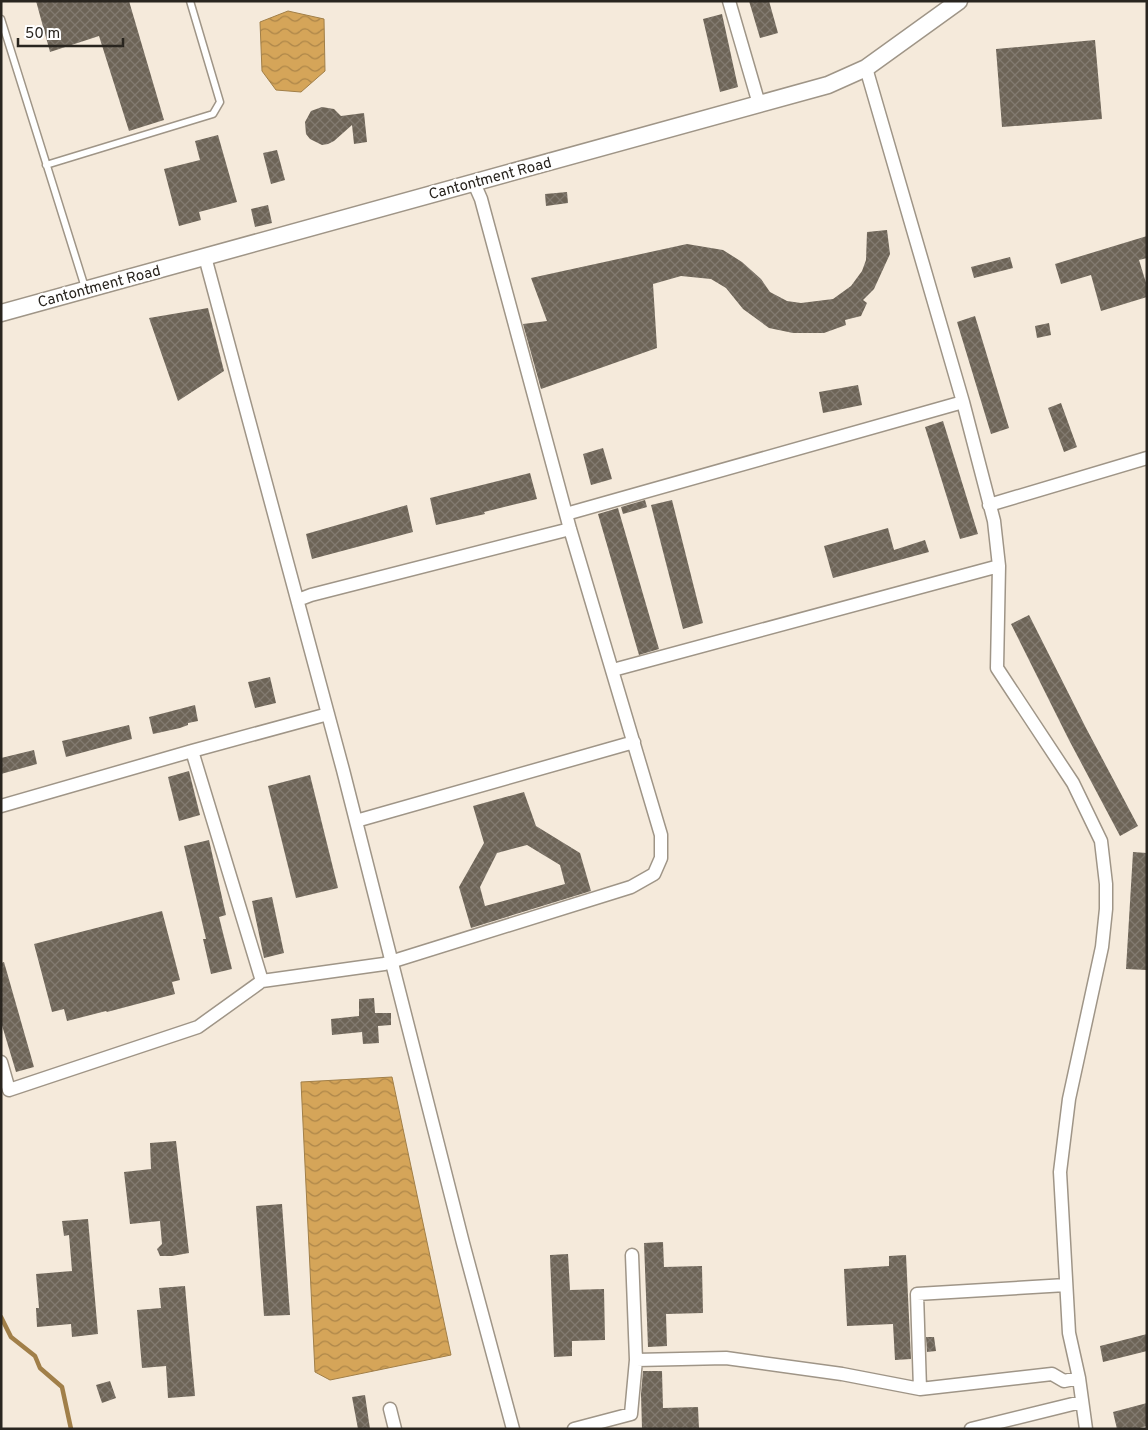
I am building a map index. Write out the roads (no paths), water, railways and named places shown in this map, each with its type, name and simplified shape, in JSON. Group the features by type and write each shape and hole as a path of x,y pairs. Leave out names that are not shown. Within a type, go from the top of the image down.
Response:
{"street":[{"path":"729,1 760,104"},
{"name":"Cantontment Road","path":"1,313 828,85 866,68 959,1"},
{"path":"866,68 963,402 994,521 999,566 997,668 1073,783 1101,841 1106,884 1106,909 1102,947 1069,1099 1060,1172 1069,1333 1079,1378 1086,1429"},
{"path":"1,1062 9,1090 198,1027 262,981 384,964 631,887 654,874 661,858 661,835 570,529 481,200 474,183"},
{"path":"205,257 328,714 463,1243 513,1429"},
{"path":"566,514 963,402"},
{"path":"989,505 1147,458"},
{"path":"298,600 311,595 570,529"},
{"path":"613,670 999,566"},
{"path":"1,806 328,714"},
{"path":"356,821 634,742"},
{"path":"192,751 262,981"},
{"path":"574,1429 631,1414 636,1360 632,1255"},
{"path":"920,1388 917,1294 1066,1285"},
{"path":"636,1360 726,1358 842,1374 920,1388 1052,1374 1064,1381 1079,1378"},
{"path":"971,1429 1082,1402"},
{"path":"390,1409 395,1429"}],"lane":[{"path":"46,165 212,114 220,102 190,1"},
{"path":"1,19 85,290"}],"water":[{"path":"288,11 324,19 325,71 301,92 276,90 262,71 260,22"},
{"path":"392,1077 451,1355 330,1380 315,1372 301,1082"}],"waterway":[{"path":"1,1317 11,1337 35,1356 40,1368 62,1387 71,1429"}]}
